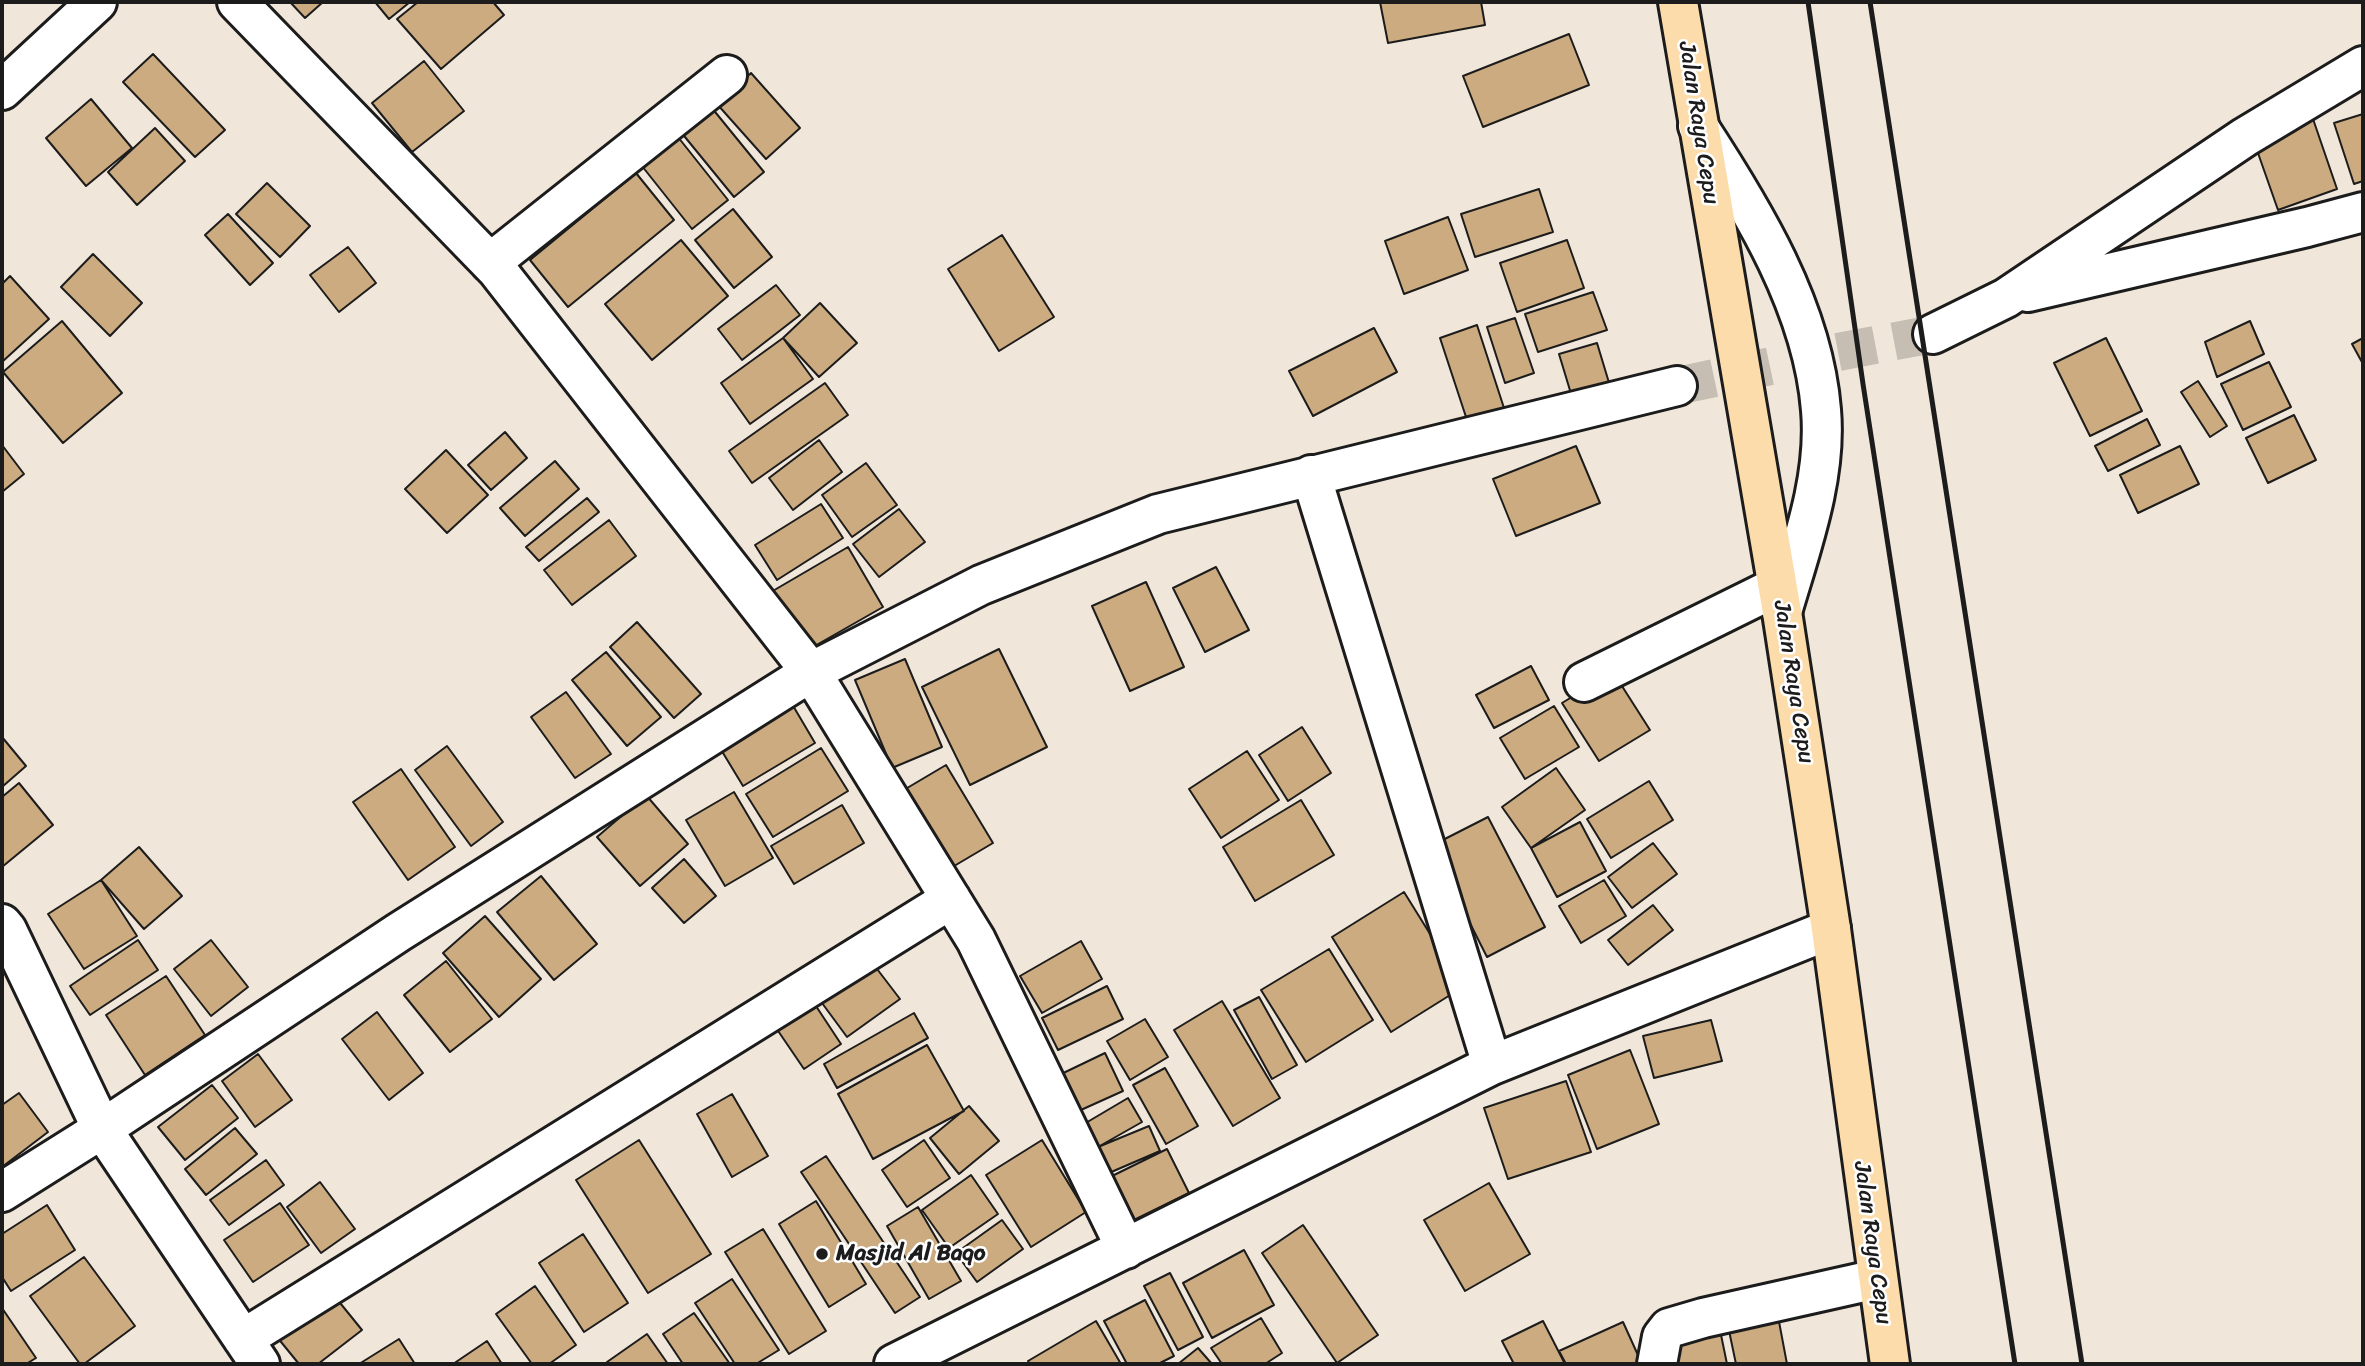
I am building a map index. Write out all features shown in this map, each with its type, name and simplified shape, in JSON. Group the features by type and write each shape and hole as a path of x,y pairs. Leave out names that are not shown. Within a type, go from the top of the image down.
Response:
{"highway":[{"name":"Jalan Raya Cepu","path":"1678,2 1780,599 1831,929 1890,1364"}],"street":[{"path":"2,90 97,2"},
{"path":"237,2 490,263 811,671 976,940 1126,1249"},
{"path":"1933,334 2006,298 2245,138 2363,66"},
{"path":"490,263 727,75"},
{"path":"1584,682 1780,599 1809,523 1818,468 1821,412 1803,323 1739,188 1697,124"},
{"path":"2006,298 2307,228 2363,212"},
{"path":"2,1192 399,932 811,671 981,585 1158,514 1678,386"},
{"path":"1311,475 1492,1065"},
{"path":"2,923 102,1129 252,1352 951,900"},
{"path":"894,1364 1492,1065 1831,929"},
{"path":"1657,1364 1662,1337 1669,1328 1877,1279"}],"building":[{"path":"290,2 323,2 305,18"},
{"path":"375,2 410,2 389,19"},
{"path":"418,2 493,2 504,15 441,69 397,19"},
{"path":"1380,2 1481,2 1485,25 1388,43"},
{"path":"1569,34 1589,85 1483,127 1463,76"},
{"path":"153,54 225,130 195,157 123,82"},
{"path":"424,61 464,111 412,152 372,103"},
{"path":"751,73 800,128 766,159 717,104"},
{"path":"91,99 132,148 86,186 46,138"},
{"path":"707,102 764,172 734,197 676,126"},
{"path":"2363,114 2363,181 2354,184 2334,123"},
{"path":"2312,116 2337,189 2278,210 2252,136"},
{"path":"155,128 185,161 137,205 108,172"},
{"path":"674,132 728,200 692,229 638,161"},
{"path":"636,173 674,220 568,307 530,260"},
{"path":"267,183 310,226 280,257 236,214"},
{"path":"1539,189 1553,232 1475,257 1461,214"},
{"path":"733,209 772,257 734,288 695,240"},
{"path":"228,214 273,263 250,285 205,235"},
{"path":"1448,217 1468,270 1404,294 1385,241"},
{"path":"1002,235 1054,317 999,351 948,269"},
{"path":"681,240 728,296 652,360 605,304"},
{"path":"1567,240 1584,288 1517,312 1500,263"},
{"path":"348,247 376,283 339,312 310,275"},
{"path":"93,254 142,303 110,336 61,287"},
{"path":"10,276 49,319 2,362 2,284"},
{"path":"776,285 800,315 742,360 718,329"},
{"path":"1593,292 1607,330 1538,352 1525,314"},
{"path":"820,303 857,343 819,377 783,338"},
{"path":"1515,318 1534,373 1505,383 1487,327"},
{"path":"62,321 122,393 63,443 3,372"},
{"path":"2250,321 2264,354 2217,377 2205,342"},
{"path":"1477,325 1504,408 1467,420 1440,338"},
{"path":"1374,328 1397,372 1313,416 1289,371"},
{"path":"783,338 813,379 750,424 721,383"},
{"path":"2106,338 2142,411 2090,436 2054,363"},
{"path":"2363,338 2363,364 2352,344"},
{"path":"1597,343 1610,386 1572,397 1559,354"},
{"path":"2269,362 2291,407 2243,430 2221,384"},
{"path":"2198,381 2227,426 2210,437 2181,392"},
{"path":"825,383 848,415 752,483 729,451"},
{"path":"2294,415 2316,460 2268,483 2246,438"},
{"path":"2147,419 2160,445 2108,471 2095,446"},
{"path":"505,432 527,458 491,490 468,465"},
{"path":"819,440 842,472 793,510 769,478"},
{"path":"2,445 24,474 2,492"},
{"path":"1576,446 1600,503 1516,536 1493,479"},
{"path":"2180,446 2199,484 2138,513 2120,475"},
{"path":"446,450 488,495 447,533 405,489"},
{"path":"555,461 579,489 525,536 500,508"},
{"path":"866,463 897,505 852,537 822,495"},
{"path":"587,498 599,512 539,561 526,547"},
{"path":"821,504 843,538 777,580 755,545"},
{"path":"899,509 925,542 879,577 853,544"},
{"path":"609,520 636,556 572,605 544,570"},
{"path":"848,547 883,607 806,651 771,592"},
{"path":"1216,567 1249,630 1205,652 1173,588"},
{"path":"1146,582 1184,667 1130,691 1092,606"},
{"path":"637,622 701,694 674,718 610,647"},
{"path":"999,649 1047,747 970,785 922,687"},
{"path":"606,652 661,717 627,746 572,680"},
{"path":"905,659 942,747 892,768 855,680"},
{"path":"1531,666 1549,700 1494,728 1476,695"},
{"path":"1613,672 1650,730 1599,761 1562,703"},
{"path":"566,692 611,754 575,778 531,717"},
{"path":"792,704 815,743 743,786 720,748"},
{"path":"1554,706 1579,747 1525,779 1500,738"},
{"path":"1302,727 1331,773 1288,801 1259,755"},
{"path":"2,737 26,766 2,787"},
{"path":"447,746 503,822 471,846 415,770"},
{"path":"821,748 848,791 773,837 746,794"},
{"path":"1247,751 1279,800 1221,838 1189,789"},
{"path":"946,765 993,843 944,872 897,794"},
{"path":"1556,768 1585,810 1531,848 1502,807"},
{"path":"401,769 455,847 408,880 353,802"},
{"path":"1649,781 1673,820 1611,858 1587,819"},
{"path":"19,783 53,825 2,867 2,797"},
{"path":"734,792 773,858 725,886 686,820"},
{"path":"646,795 688,844 640,886 597,837"},
{"path":"1301,800 1334,855 1255,901 1223,847"},
{"path":"842,805 864,843 794,884 771,846"},
{"path":"1488,817 1545,927 1487,957 1431,846"},
{"path":"1580,822 1606,871 1557,897 1531,848"},
{"path":"1653,843 1677,874 1632,908 1608,877"},
{"path":"139,847 182,896 144,929 101,880"},
{"path":"684,859 716,896 684,923 652,888"},
{"path":"541,876 597,944 554,980 497,912"},
{"path":"101,880 137,936 84,969 48,914"},
{"path":"1604,880 1626,916 1581,943 1559,906"},
{"path":"1404,892 1463,987 1391,1032 1332,937"},
{"path":"1653,905 1673,930 1628,965 1608,940"},
{"path":"485,916 541,979 499,1017 443,953"},
{"path":"138,940 158,970 90,1015 70,986"},
{"path":"211,940 248,987 211,1016 174,969"},
{"path":"1081,941 1102,979 1042,1013 1020,976"},
{"path":"1329,949 1373,1020 1306,1062 1261,990"},
{"path":"446,961 492,1019 450,1052 404,995"},
{"path":"874,965 900,999 847,1037 822,1003"},
{"path":"166,976 205,1035 145,1075 106,1015"},
{"path":"1107,986 1123,1019 1058,1050 1042,1018"},
{"path":"810,997 841,1044 804,1069 772,1022"},
{"path":"1259,997 1297,1065 1272,1079 1234,1010"},
{"path":"1222,1001 1280,1098 1233,1126 1174,1030"},
{"path":"377,1012 423,1073 389,1100 342,1039"},
{"path":"914,1013 928,1038 837,1088 824,1064"},
{"path":"1145,1019 1168,1057 1130,1080 1107,1041"},
{"path":"1711,1020 1722,1061 1654,1078 1643,1036"},
{"path":"927,1045 964,1111 873,1159 838,1094"},
{"path":"1630,1050 1659,1124 1597,1149 1568,1075"},
{"path":"1105,1053 1123,1091 1072,1114 1055,1077"},
{"path":"258,1054 292,1100 255,1127 222,1081"},
{"path":"1165,1068 1198,1126 1166,1144 1133,1085"},
{"path":"1566,1081 1591,1152 1508,1179 1484,1108"},
{"path":"212,1085 238,1118 185,1160 158,1127"},
{"path":"19,1093 48,1132 2,1167 2,1105"},
{"path":"732,1094 768,1156 732,1177 697,1114"},
{"path":"1128,1098 1142,1122 1098,1147 1084,1124"},
{"path":"969,1106 999,1141 959,1174 930,1138"},
{"path":"1149,1126 1160,1151 1109,1173 1098,1147"},
{"path":"235,1128 257,1154 206,1195 185,1169"},
{"path":"639,1140 711,1254 648,1293 576,1180"},
{"path":"924,1140 950,1178 907,1207 882,1170"},
{"path":"1042,1140 1086,1212 1031,1247 986,1175"},
{"path":"1167,1149 1189,1193 1132,1221 1110,1177"},
{"path":"826,1156 920,1297 895,1313 801,1172"},
{"path":"266,1160 284,1185 229,1225 210,1200"},
{"path":"971,1175 998,1214 949,1248 922,1210"},
{"path":"320,1182 355,1229 321,1253 287,1207"},
{"path":"1489,1183 1530,1254 1465,1291 1424,1220"},
{"name":"Masjid Al Baqo","path":"816,1201 866,1284 829,1307 779,1224"},
{"path":"280,1203 309,1245 253,1282 224,1240"},
{"path":"47,1205 75,1250 11,1291 2,1277 2,1234"},
{"path":"918,1207 961,1281 929,1299 887,1226"},
{"path":"1002,1220 1023,1249 977,1282 956,1253"},
{"path":"1303,1225 1378,1335 1337,1363 1262,1253"},
{"path":"763,1229 826,1331 789,1354 725,1252"},
{"path":"583,1234 628,1303 584,1332 539,1263"},
{"path":"1244,1250 1274,1305 1212,1338 1183,1283"},
{"path":"84,1257 135,1326 84,1364 80,1364 30,1296"},
{"path":"1170,1273 1203,1337 1178,1350 1144,1286"},
{"path":"732,1279 779,1350 756,1364 735,1364 695,1303"},
{"path":"535,1286 576,1345 549,1364 532,1364 496,1314"},
{"path":"332,1293 362,1330 318,1364 299,1364 277,1337"},
{"path":"1145,1300 1174,1356 1158,1364 1127,1364 1104,1321"},
{"path":"2,1308 36,1358 26,1364 2,1364"},
{"path":"1777,1311 1787,1364 1736,1364 1727,1321"},
{"path":"694,1313 730,1364 683,1364 663,1334"},
{"path":"1261,1318 1282,1353 1265,1364 1222,1364 1211,1348"},
{"path":"1096,1321 1121,1364 1030,1364 1028,1361"},
{"path":"1543,1321 1565,1364 1514,1364 1502,1341"},
{"path":"1623,1322 1642,1364 1566,1364 1559,1351"},
{"path":"1719,1325 1727,1364 1677,1364 1671,1333"},
{"path":"647,1334 668,1364 607,1362"},
{"path":"399,1339 415,1364 359,1364"},
{"path":"487,1341 502,1364 453,1364"},
{"path":"1198,1348 1212,1364 1178,1364"}],"tunnel":[{"path":"1838,352 1933,334"},
{"path":"1677,386 1785,363"}],"railway":[{"path":"1808,2 1863,384 2015,1364"},
{"path":"1870,2 2082,1364"}],"place":[{"name":"Masjid Al Baqo","path":"822,1254"}]}
